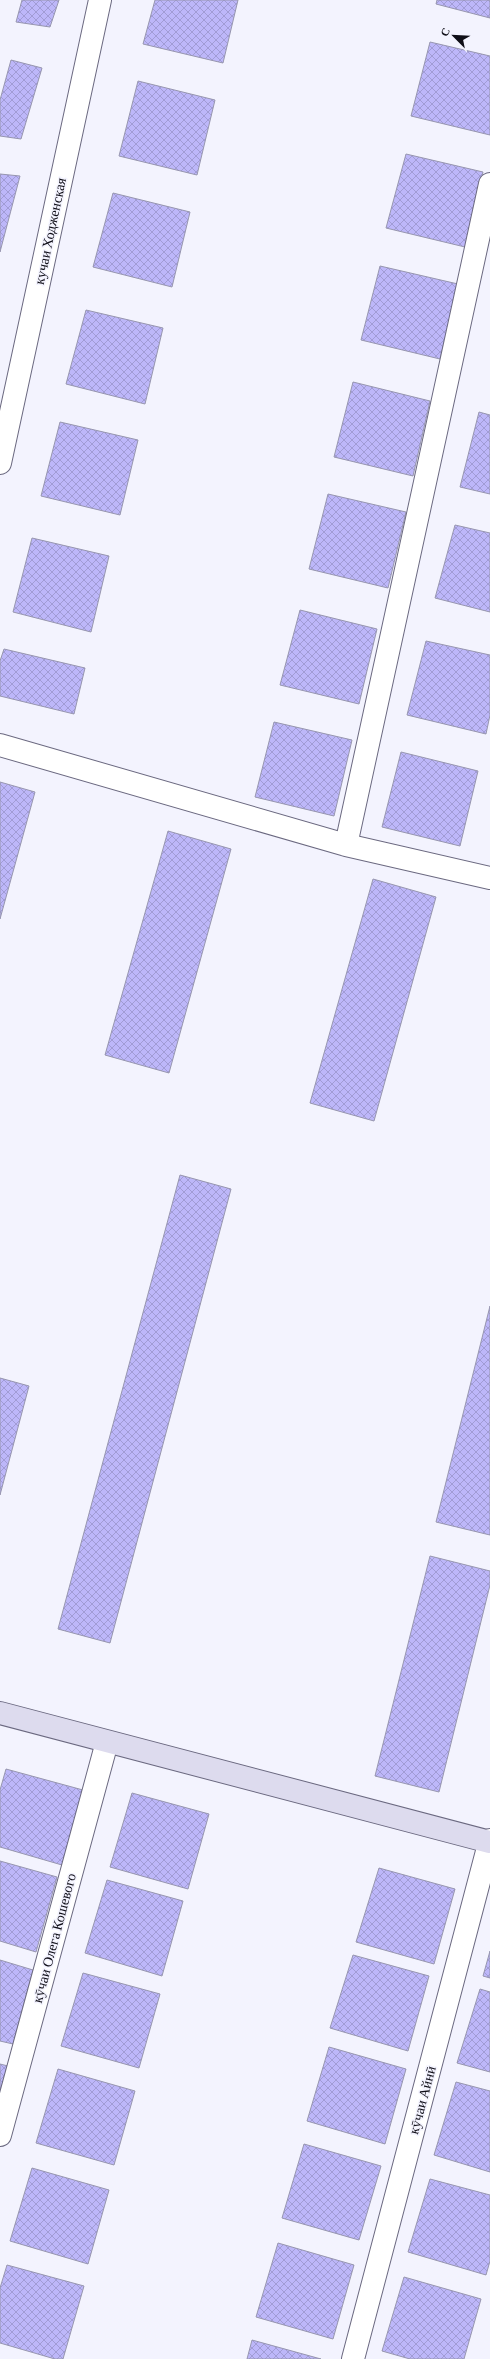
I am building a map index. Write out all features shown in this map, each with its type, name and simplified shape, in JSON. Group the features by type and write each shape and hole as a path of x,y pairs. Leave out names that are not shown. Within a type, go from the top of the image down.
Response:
{"street":[{"name":"кучаи Ходженская","path":"0,462 100,0"},
{"path":"346,845 490,184"},
{"path":"0,745 346,845 490,878"},
{"path":"0,1713 490,1841"},
{"name":"кӯчаи Олега Кошевого","path":"0,2135 108,1742"},
{"name":"кӯчаи Айнӣ","path":"353,2359 490,1841"}],"building":[{"path":"22,0 59,0 50,27 16,22"},
{"path":"155,0 238,0 223,63 143,44"},
{"path":"437,0 490,0 490,18 436,4"},
{"path":"430,42 490,56 490,135 411,116"},
{"path":"11,60 42,68 21,139 0,136 0,100"},
{"path":"138,81 215,100 197,175 119,156"},
{"path":"406,154 483,172 465,247 386,228"},
{"path":"0,174 20,176 0,252"},
{"path":"113,193 190,212 172,287 93,267"},
{"path":"380,266 458,284 440,359 361,340"},
{"path":"86,310 163,328 145,404 66,384"},
{"path":"353,382 430,401 413,476 334,457"},
{"path":"479,412 490,415 490,494 460,487"},
{"path":"60,422 138,440 120,515 41,496"},
{"path":"328,494 406,512 388,588 309,569"},
{"path":"455,525 490,533 490,612 435,598"},
{"path":"32,538 109,556 91,632 13,612"},
{"path":"300,610 377,629 359,704 280,685"},
{"path":"426,641 490,655 490,715 486,734 407,715"},
{"path":"4,649 85,668 74,714 0,696 0,661"},
{"path":"274,722 352,740 334,816 255,797"},
{"path":"401,752 478,771 460,846 382,827"},
{"path":"0,782 35,792 0,919"},
{"path":"168,831 231,849 169,1073 105,1055"},
{"path":"373,879 436,897 374,1121 310,1103"},
{"path":"180,1175 231,1189 110,1643 58,1629"},
{"path":"490,1306 490,1535 436,1522"},
{"path":"0,1378 29,1386 0,1495"},
{"path":"430,1556 490,1571 490,1585 439,1792 375,1776"},
{"path":"6,1769 83,1790 62,1865 0,1847 0,1790"},
{"path":"132,1793 209,1814 188,1889 110,1867"},
{"path":"0,1861 57,1877 36,1952 0,1941"},
{"path":"379,1868 455,1889 434,1964 356,1942"},
{"path":"107,1880 183,1901 162,1976 85,1953"},
{"path":"490,1951 490,1978 483,1976"},
{"path":"353,1955 429,1976 408,2051 330,2028"},
{"path":"0,1960 33,1970 13,2044 0,2041"},
{"path":"83,1973 160,1994 139,2068 61,2046"},
{"path":"480,1989 490,1992 490,2072 457,2063"},
{"path":"329,2047 406,2069 385,2144 307,2121"},
{"path":"0,2064 8,2066 0,2096"},
{"path":"58,2069 135,2091 114,2165 36,2143"},
{"path":"456,2082 490,2091 490,2172 434,2155"},
{"path":"304,2144 381,2166 359,2240 282,2218"},
{"path":"32,2168 109,2190 88,2264 10,2241"},
{"path":"430,2179 490,2195 490,2261 486,2275 408,2252"},
{"path":"278,2243 354,2265 333,2339 256,2317"},
{"path":"7,2265 84,2286 63,2359 55,2359 0,2343 0,2288"},
{"path":"404,2277 481,2299 464,2359 410,2359 382,2351"},
{"path":"252,2340 321,2359 247,2359"}]}
